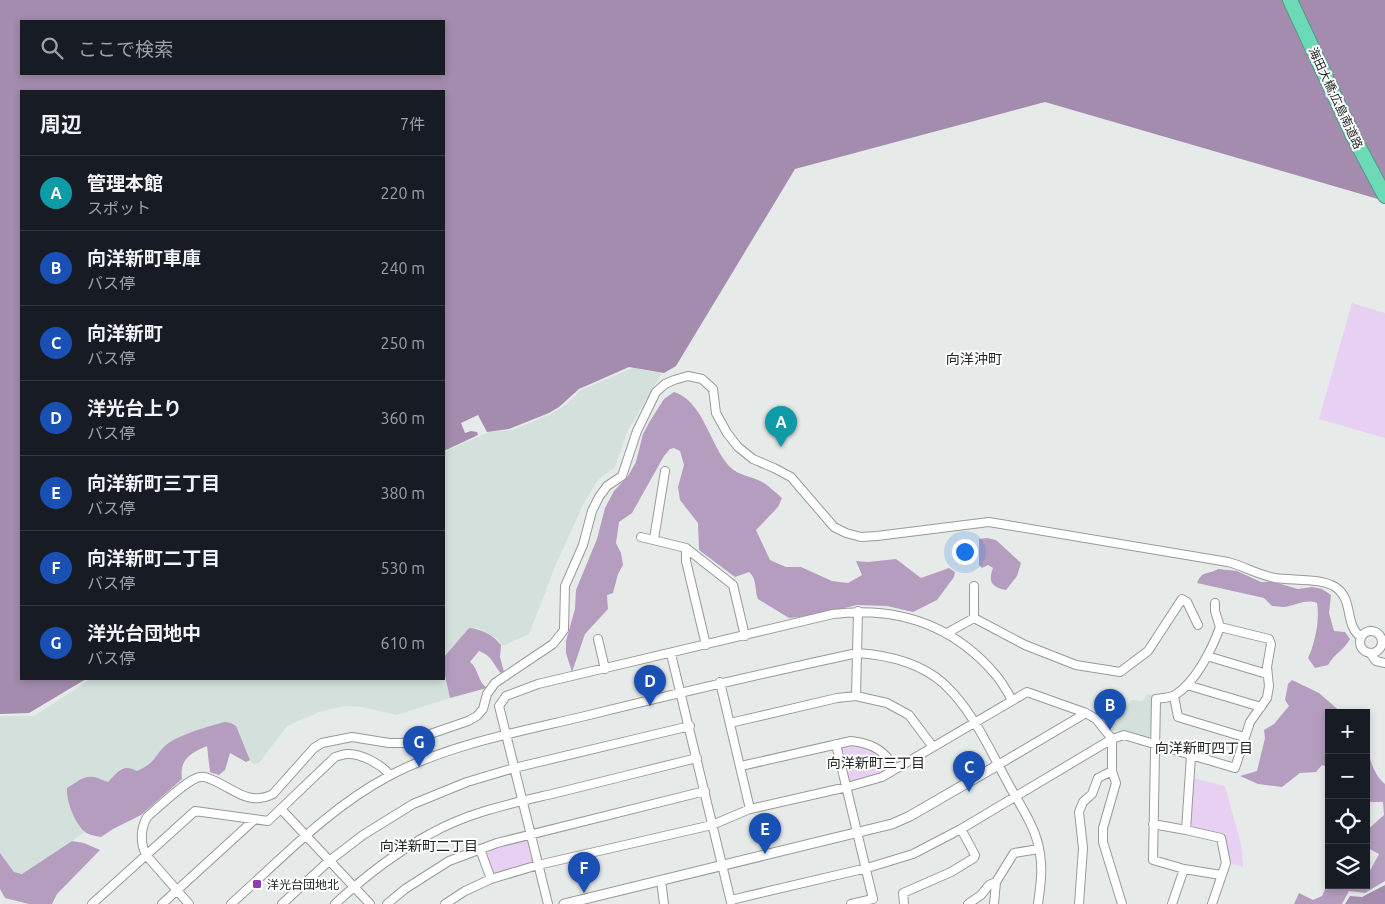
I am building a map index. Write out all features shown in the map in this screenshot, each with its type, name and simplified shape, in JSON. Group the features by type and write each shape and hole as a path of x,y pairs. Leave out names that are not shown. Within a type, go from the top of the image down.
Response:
{"highway":[{"name":"海田大橋;広島南道路","path":"1290,0 1353,136 1385,196"},
{"name":"海田大橋;広島南道路","path":"1299,0 1385,180"}],"street":[{"path":"189,904 146,855 140,838 143,824 147,817 189,781 200,777 210,778 249,798 265,798 272,794 314,748 322,743 352,737 389,743 404,743 468,721 477,716 483,709 487,694 495,682 553,644 564,630 563,606 565,586 583,545 592,511 607,486 622,476 637,431 656,392 665,384 688,376 702,379 712,389 716,413 727,434 738,447 753,459 790,477 834,527 846,533 861,537 877,536 988,522 1228,562 1258,574 1277,578 1318,581 1339,589 1346,600 1352,628 1361,637"},
{"path":"654,539 665,471"},
{"path":"641,537 686,548 733,586 745,636"},
{"path":"686,548 686,561 706,645"},
{"path":"974,586 974,618"},
{"path":"974,618 1025,645 1076,664 1120,672 1148,651 1182,599 1187,602 1198,625"},
{"path":"1216,603 1215,611 1220,627 1207,656 1187,685 1174,696 1156,699 1153,860 1221,875"},
{"path":"856,696 858,611"},
{"path":"548,904 499,706 506,696 538,684 671,654 833,614 858,611 887,613 916,620 947,633 977,656 996,676 1012,700"},
{"path":"947,633 974,618"},
{"path":"671,654 690,726 731,902 914,854 961,829 1112,738 1124,735 1235,768 1250,722 1267,698 1269,686 1267,667 1271,644 1269,638 1220,627"},
{"path":"1370,653 1377,651 1382,645 1382,639 1377,632 1370,631 1364,633 1360,642 1363,649 1376,660 1385,663"},
{"path":"598,639 605,669"},
{"path":"231,904 339,809 390,775 451,750 720,682 858,652 899,659 923,669 942,682 959,701 974,722 1031,824 1039,849 1042,874 1038,904"},
{"path":"1207,656 1268,674"},
{"path":"720,682 750,809"},
{"path":"1187,685 1261,708"},
{"path":"445,904 465,891 491,880 538,865 712,825 750,809 882,777 1027,692 1086,713 1096,719 1112,738 1112,771 1116,783 1103,828 1103,842 1122,904"},
{"path":"730,723 837,698 856,696 887,702 909,715 933,747"},
{"path":"1174,696 1178,717 1244,737"},
{"path":"564,904 892,824 910,816 1086,713"},
{"path":"282,904 329,861 363,835 413,804 467,782 514,768 690,726"},
{"path":"740,766 850,741 860,742 877,748 885,754 895,769"},
{"path":"836,744 873,899 851,904"},
{"path":"92,904 195,811 268,821 336,757 346,754 358,755 385,769 390,775"},
{"path":"1186,830 1191,756"},
{"path":"335,904 390,858 431,833 475,814 697,758"},
{"path":"1079,904 1083,848 1079,812 1083,802 1092,794 1098,778 1112,771"},
{"path":"387,904 405,889 449,861 480,849 530,833 705,791"},
{"path":"281,809 370,904"},
{"path":"162,904 254,820"},
{"path":"1153,824 1221,838 1226,863 1212,904"},
{"path":"904,904 903,893 951,872 974,858 975,855 961,829"},
{"path":"480,849 491,880"},
{"path":"994,904 996,882 1014,853 1039,849"},
{"path":"1172,904 1184,868"},
{"path":"661,880 664,904"},
{"path":"968,904 982,895 989,885 996,882"}],"shaded area":[{"path":"0,0 1385,0 1385,201 1045,102 795,169 676,366 664,373 629,367 579,389 559,407 549,413 509,429 487,432 478,415 461,423 465,433 471,431 477,432 478,435 445,451 445,90 20,90 20,680 84,680 29,713 0,714"},
{"path":"1352,303 1385,313 1385,438 1319,419"},
{"path":"633,368 662,373 627,432 615,467 598,480 585,501 556,564 529,634 503,646 496,638 478,628 469,628 445,656 445,452 489,432 513,430 551,414 567,404 581,390"},
{"path":"674,392 692,404 729,466 737,472 764,483 782,498 778,507 756,530 770,560 786,567 801,567 832,581 848,583 862,575 856,561 868,562 896,559 921,578 949,568 955,572 954,577 937,600 913,612 887,606 857,605 811,616 789,618 758,599 754,578 749,572 735,577 699,550 698,523 680,500 678,487 684,465 680,451 674,448 670,449 664,456 632,513 619,522 616,543 621,553 623,565 618,574 613,593 607,595 608,609 585,634 572,672 566,653 566,641 575,609 576,590 597,539 605,508 614,491 628,476 636,462 643,434 650,421 664,399"},
{"path":"979,539 996,540 1021,563 1017,576 1006,590 992,583 993,568 988,565 982,568 979,565"},
{"path":"1218,569 1237,571 1261,582 1274,582 1298,589 1312,587 1322,589 1331,595 1329,613 1334,631 1345,632 1350,639 1328,665 1315,668 1308,658 1316,631 1317,603 1306,602 1285,607 1272,606 1264,598 1197,583 1203,574"},
{"path":"469,628 478,630 487,633 501,645 500,657 504,672 502,674 490,658 479,651 470,662 481,682 487,688 450,698 445,676 445,656"},
{"path":"445,676 450,698 397,715 362,707 344,706 319,712 287,726 259,763 254,764 250,760 236,726 155,759 149,766 137,771 121,768 108,782 93,777 72,813 85,832 22,874 14,872 0,853 0,716 34,716 89,680 445,680"},
{"path":"1292,680 1319,693 1337,709 1325,709 1325,766 1322,765 1316,772 1300,773 1282,787 1258,784 1240,776 1257,771 1265,738 1264,730 1274,724 1289,706 1285,700 1288,684"},
{"path":"1147,694 1152,695 1151,735 1148,738 1124,730 1111,731 1102,714 1107,701 1126,706 1132,700 1144,700"},
{"path":"225,722 236,726 250,760 246,762 230,753 225,770 219,775 210,772 207,746 187,758 182,766 182,779 141,815 101,837 87,833 78,824 70,806 67,788 86,777 95,777 108,782 124,768 137,771 152,762 171,741 194,731"},
{"path":"842,746 863,747 881,754 888,764 889,770 876,777 851,783 848,782 840,749"},
{"path":"1370,758 1375,771 1385,784 1385,881 1365,893 1349,891 1342,904 1294,904 1299,893 1313,900 1322,896 1325,889 1370,889 1370,871 1379,854 1370,849 1370,827 1384,815 1383,802 1370,802"},
{"path":"1193,778 1225,786 1241,844 1243,867 1231,863 1223,833 1194,828 1191,824"},
{"path":"525,838 529,841 533,860 531,864 492,873 483,854 485,850"},
{"path":"72,841 84,843 100,850 57,894 52,904 29,904 5,898 0,889 0,853 14,872 22,874"},
{"path":"1385,885 1385,904 1345,904 1350,896 1362,897"}],"place":[{"name":"管理本館","path":"781,447"},
{"name":"洋光台上り","path":"650,706"},
{"name":"向洋新町車庫","path":"1110,730"},
{"name":"洋光台団地中","path":"419,767"},
{"name":"向洋新町","path":"969,792"},
{"name":"向洋新町三丁目","path":"765,854"},
{"name":"洋光台団地北","path":"257,884"},
{"name":"向洋新町二丁目","path":"584,893"}],"district":[{"name":"向洋沖町","path":"974,359"},
{"name":"向洋新町四丁目","path":"1204,748"},
{"name":"向洋新町三丁目","path":"876,763"},
{"name":"向洋新町二丁目","path":"429,846"}]}
